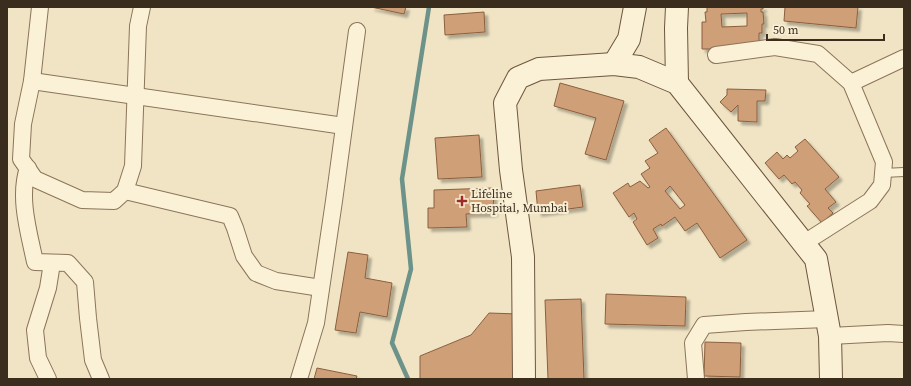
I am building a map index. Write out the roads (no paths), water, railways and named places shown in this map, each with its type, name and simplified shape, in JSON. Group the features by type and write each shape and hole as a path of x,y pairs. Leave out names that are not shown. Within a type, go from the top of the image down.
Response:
{"main road":[{"path":"614,64 629,40 635,7"},
{"path":"677,7 677,83"},
{"path":"524,379 523,256 511,170 504,104 518,78 539,69 614,64 639,67 677,83 816,258 829,327 831,379"}],"street":[{"path":"40,7 32,81 23,124 22,159 34,179 82,200 114,201 125,191 133,166 138,26 142,7"},
{"path":"299,379 316,323 357,32"},
{"path":"716,55 775,47 818,54 851,83 884,162 882,185 870,201 804,243"},
{"path":"851,83 904,58"},
{"path":"32,81 344,126"},
{"path":"28,168 24,179 26,217 35,262 68,263 85,282 93,360 101,379"},
{"path":"125,191 230,216 244,256 256,272 276,281 321,288"},
{"path":"48,379 38,358 35,330 48,288 52,262"},
{"path":"696,379 693,343 704,325 746,322 829,327 904,334"}],"lane":[{"path":"883,173 904,172"}],"waterway":[{"path":"408,379 392,343 411,269 402,179 429,7"}],"place":[{"name":"Lifeline Hospital, Mumbai","path":"462,201"}]}
